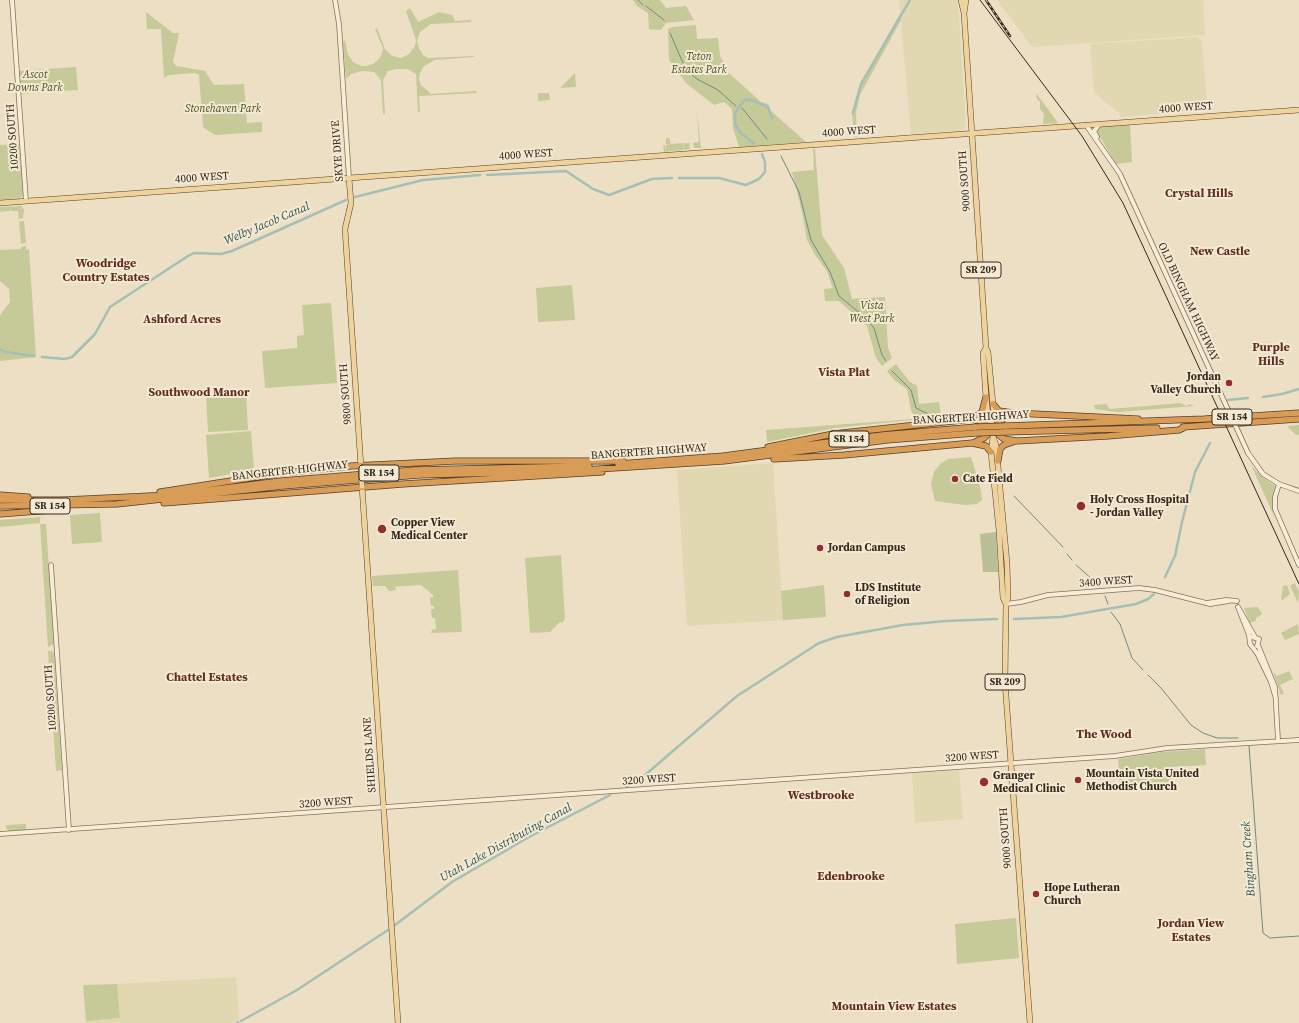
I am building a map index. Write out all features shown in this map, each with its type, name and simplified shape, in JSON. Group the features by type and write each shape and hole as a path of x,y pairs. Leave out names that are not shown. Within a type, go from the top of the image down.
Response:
{"highway":[{"path":"949,422 980,414 984,408 986,397"},
{"path":"993,404 999,410 1014,413 1114,416 1164,421"},
{"name":"BANGERTER HIGHWAY","path":"0,506 131,500 419,475 567,471 723,458 976,430 1164,421 1299,412"},
{"path":"723,458 844,455 972,443 984,438 992,426 1014,413"},
{"path":"723,458 833,434 977,419 992,426 1004,439 1017,440 1108,436 1179,430 1185,427"},
{"name":"BANGERTER HIGHWAY","path":"1005,429 1185,427 1299,419"},
{"path":"998,461 1002,447 1017,440"},
{"path":"972,443 986,446 991,452"},
{"path":"131,500 268,474 361,466 466,460 659,463"},
{"path":"131,500 189,502 362,486 584,474 659,463"},
{"path":"0,494 100,502"},
{"name":"BANGERTER HIGHWAY","path":"0,500 100,502"},
{"path":"0,514 100,502"}],"main road":[{"name":"9000 SOUTH","path":"961,0 964,13 986,348 988,352 994,415 991,452 999,530 1003,598 1006,604"},
{"name":"9000 SOUTH","path":"964,13 966,0"},
{"name":"4000 WEST","path":"0,203 1299,110"},
{"name":"SKYE DRIVE","path":"349,178 351,205 345,229 350,300"},
{"name":"9800 SOUTH","path":"350,300 362,486"},
{"name":"9000 SOUTH","path":"986,348 983,353 986,397 988,416 992,426"},
{"name":"9000 SOUTH","path":"993,437 996,445 998,461 1007,578 1008,598 1006,604 1005,670 1030,1023"},
{"name":"SHIELDS LANE","path":"362,486 398,1023"}],"street":[{"name":"10200 SOUTH","path":"12,0 26,201"},
{"name":"SKYE DRIVE","path":"335,0 339,24 349,178"},
{"path":"1100,124 1094,131 1104,150"},
{"name":"OLD BINGHAM HIGHWAY","path":"1086,125 1122,178 1230,414 1255,464 1264,474 1279,484 1299,492"},
{"path":"1279,484 1274,500 1276,512 1299,565"},
{"name":"10200 SOUTH","path":"52,565 69,830"},
{"name":"3400 WEST","path":"1006,604 1024,602 1046,595 1139,588 1155,590 1207,603 1226,600 1238,601"},
{"path":"1276,699 1270,682 1253,647 1250,644 1250,639 1238,606 1255,637 1259,641 1258,645 1275,684 1276,699 1278,740"},
{"path":"1250,639 1255,637"},
{"path":"1253,647 1258,645"},
{"name":"3200 WEST","path":"0,834 1127,755 1167,748 1278,740 1299,740"}],"shaded area":[{"path":"899,0 958,0 966,126 963,130 911,134"},
{"path":"997,0 1203,0 1205,35 1032,47"},
{"path":"1197,37 1202,41 1207,105 1202,110 1120,117 1119,111 1117,112 1094,92 1090,44"},
{"path":"773,463 783,620 687,626 677,470"},
{"path":"959,770 963,819 915,823 912,773"},
{"path":"236,977 239,1019 233,1023 86,1023 86,1021 120,1018 117,984"}],"green space":[{"name":"Teton Estates Park","path":"633,0 660,0 666,8 686,6 694,20 666,23 661,30 649,29 648,13 637,6"},
{"path":"410,8 418,22 439,12 452,15 455,21 471,20 471,22 431,24 420,32 417,41 419,48 423,55 428,58 474,57 435,60 424,66 420,73 419,79 421,85 431,94 476,91 477,93 419,96 420,112 418,112 416,74 408,69 396,69 388,71 383,80 385,114 383,114 381,80 374,72 362,71 351,74 346,79 343,42 345,40 348,55 353,62 361,66 373,64 379,59 382,53 383,48 375,29 377,28 385,49 392,56 401,58 409,54 415,46 416,40 406,11"},
{"name":"Stonehaven Park","path":"146,12 173,33 179,33 173,62 176,66 205,71 214,85 244,84 247,123 262,122 262,132 215,135 203,127 199,75 195,73 169,75 164,78 161,29 147,29"},
{"path":"900,14 901,20 860,95 856,112 857,137 854,137 852,112 860,84"},
{"name":"Teton Estates Park","path":"696,25 697,39 718,38 720,56 729,73 761,102 768,104 770,110 806,142 739,147 733,128 732,109 724,102 714,105 686,83 669,60 668,29 673,27"},
{"name":"Ascot Downs Park","path":"76,67 78,90 21,94 19,71"},
{"path":"575,73 576,87 560,88"},
{"path":"538,93 549,93 550,100 538,101"},
{"path":"1036,93 1058,123 1043,124 1044,114 1040,109 1040,101 1037,100"},
{"path":"697,111 701,148 694,148 693,143 699,142"},
{"path":"1130,124 1132,162 1116,164 1096,130 1100,127"},
{"path":"666,138 669,138 671,144 683,143 684,150 664,152 663,145 665,145 666,151 666,145 669,144 666,144"},
{"path":"684,143 689,143 690,149 684,150"},
{"path":"19,144 23,195 20,198 0,200 0,145"},
{"name":"Vista West Park","path":"813,149 815,149 822,235 844,268 852,299 885,297 888,348 892,358 882,366 876,358 867,326 839,301 825,301 824,289 833,288 827,271 815,255 807,240 792,172 814,170"},
{"path":"21,206 24,209 23,218 17,219 19,218 18,211 11,211 10,207 10,211 4,211 3,214 3,211 0,212 0,207"},
{"path":"24,221 26,243 19,244 21,243 19,222 17,222"},
{"path":"26,246 26,250 29,249 36,357 0,361 0,315 10,302 9,289 0,281 0,250 21,249 21,247"},
{"path":"572,285 575,320 538,322 536,288"},
{"path":"331,303 337,383 265,388 262,351 297,348 297,336 304,335 302,305"},
{"path":"896,364 910,382 917,386 919,404 939,402 941,417 835,428 767,442 766,430 915,419 911,410 907,389 894,380 887,371"},
{"path":"246,392 248,430 208,432 206,396"},
{"path":"1181,403 1186,406 1190,404 1194,406 1119,412 1095,409 1094,405 1106,404 1110,409"},
{"path":"1299,425 1299,435 1295,434 1287,426"},
{"path":"251,431 254,470 209,478 206,435"},
{"name":"Cate Field","path":"971,457 980,486 982,500 977,504 965,505 935,501 931,484 934,472 940,464 948,459"},
{"path":"1251,465 1262,477 1275,486 1272,503 1274,516"},
{"path":"100,513 102,542 72,544 70,515"},
{"path":"40,517 40,523 0,527 0,520"},
{"path":"40,524 46,524 54,644 48,647"},
{"path":"996,532 998,572 983,572 980,534"},
{"path":"561,555 565,619 550,632 530,633 525,558"},
{"path":"458,570 462,632 431,633 432,630 436,629 435,618 432,618 431,609 434,609 434,606 431,606 430,597 433,597 433,595 421,585 391,587 395,587 396,590 391,591 389,591 385,586 373,586 372,576"},
{"path":"1295,583 1299,592 1298,603 1290,586"},
{"path":"824,585 826,617 783,620 781,591"},
{"path":"1287,585 1290,594 1281,601 1283,586"},
{"path":"1258,607 1262,614 1256,618 1256,621 1250,623 1244,608"},
{"path":"1298,624 1299,634 1285,640 1281,633"},
{"path":"48,651 53,651 54,654 62,770 56,771"},
{"path":"1289,671 1293,679 1280,685 1284,694 1281,695 1273,672 1277,676"},
{"path":"1205,749 1206,765 1170,767 1171,783 1120,787 1118,759 1162,752"},
{"path":"26,824 26,830 9,831 6,828 6,825"},
{"path":"1016,918 1019,958 957,964 955,924"},
{"path":"117,984 120,1018 86,1021 83,985"}],"waterway":[{"name":"Bingham Creek","path":"638,0 643,5"},
{"name":"Welby Jacob Canal","path":"853,113 861,84 910,0"},
{"name":"Bingham Creek","path":"646,6 664,20"},
{"name":"Bingham Creek","path":"670,33 686,70 697,79 718,90 736,106"},
{"name":"Bingham Creek","path":"754,144 740,132 735,124 735,114 739,107 745,100 751,100 768,107 772,118"},
{"name":"Bingham Creek","path":"742,108 767,139"},
{"name":"Welby Jacob Canal","path":"679,178 719,178 746,185 759,179 765,172 765,162 762,154"},
{"name":"Bingham Creek","path":"781,156 799,192 811,240 830,272 839,296 861,314 874,328 882,355 886,361"},
{"name":"Welby Jacob Canal","path":"487,175 566,171 593,189 609,195 652,179 672,178"},
{"name":"Welby Jacob Canal","path":"355,197 423,180 480,175"},
{"name":"Welby Jacob Canal","path":"42,357 65,359 72,357 95,334 110,307 188,256 194,253 221,254 232,251 346,200"},
{"name":"Welby Jacob Canal","path":"0,349 5,352 34,356"},
{"name":"Bingham Creek","path":"892,371 911,390 916,408 928,414"},
{"name":"Utah Lake Distributing Canal","path":"1263,397 1299,389"},
{"name":"Utah Lake Distributing Canal","path":"1228,400 1248,398"},
{"name":"Utah Lake Distributing Canal","path":"1165,577 1175,556 1195,472 1210,443"},
{"name":"Bingham Creek","path":"1014,496 1063,547"},
{"name":"Bingham Creek","path":"1067,554 1072,560"},
{"name":"Bingham Creek","path":"1076,565 1100,586"},
{"name":"Utah Lake Distributing Canal","path":"1014,619 1061,617 1136,604 1148,599 1154,594"},
{"name":"Bingham Creek","path":"1105,596 1108,604"},
{"name":"Bingham Creek","path":"1111,612 1120,624 1132,658 1143,670"},
{"name":"Utah Lake Distributing Canal","path":"626,787 645,775 737,696 819,643 837,637 903,625 946,621 997,619"},
{"name":"Bingham Creek","path":"1148,675 1161,688 1191,725 1203,733 1217,738 1238,738"},
{"name":"Bingham Creek","path":"1249,746 1263,933 1270,938 1299,936"},
{"name":"Utah Lake Distributing Canal","path":"395,925 452,882 529,837 610,795"},
{"name":"Utah Lake Distributing Canal","path":"241,1021 297,990 388,930"}],"tram line":[{"path":"980,0 1082,136 1123,203 1299,584"}],"railway":[{"path":"986,0 1010,36"}],"place":[{"name":"Jordan Valley Church","path":"1229,383"},
{"name":"Cate Field","path":"955,479"},
{"name":"Holy Cross Hospital - Jordan Valley","path":"1081,506"},
{"name":"Copper View Medical Center","path":"382,529"},
{"name":"Jordan Campus","path":"820,548"},
{"name":"LDS Institute of Religion","path":"847,594"},
{"name":"Mountain Vista United Methodist Church","path":"1078,780"},
{"name":"Granger Medical Clinic","path":"984,782"},
{"name":"Hope Lutheran Church","path":"1036,894"}],"district":[{"name":"Crystal Hills","path":"1199,194"},
{"name":"New Castle","path":"1220,252"},
{"name":"Woodridge Country Estates","path":"106,271"},
{"name":"Ashford Acres","path":"182,320"},
{"name":"Purple Hills","path":"1271,355"},
{"name":"Vista Plat","path":"844,373"},
{"name":"Southwood Manor","path":"199,393"},
{"name":"Chattel Estates","path":"207,678"},
{"name":"The Wood","path":"1104,735"},
{"name":"Westbrooke","path":"821,796"},
{"name":"Edenbrooke","path":"851,877"},
{"name":"Jordan View Estates","path":"1191,931"},
{"name":"Mountain View Estates","path":"894,1007"}]}
